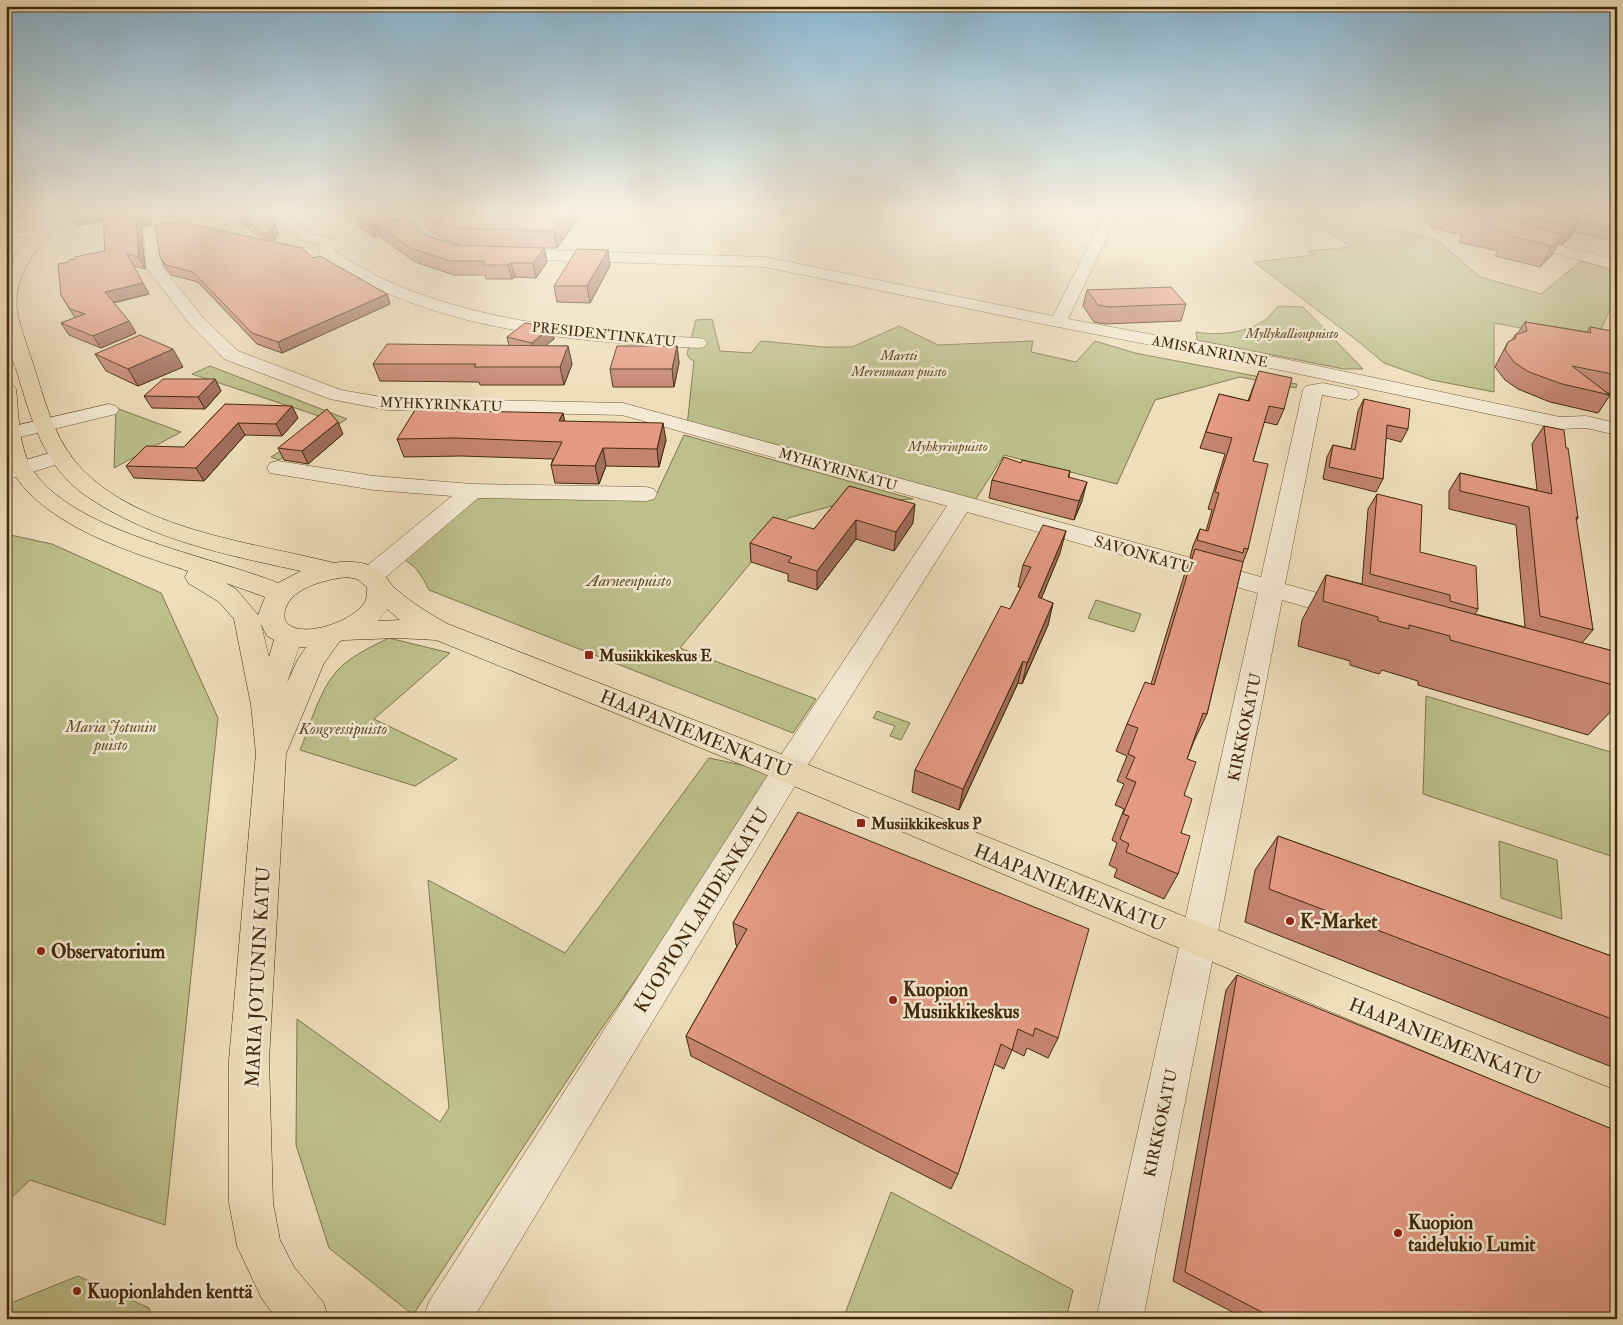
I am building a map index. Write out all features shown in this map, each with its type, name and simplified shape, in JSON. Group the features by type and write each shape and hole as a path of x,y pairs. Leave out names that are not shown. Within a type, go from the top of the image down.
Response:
{"main road":[{"path":"14,274 7,310 40,415 60,456 68,467 88,486 117,506 155,523 201,539 332,570 357,570 376,583 376,607 368,616 337,633 304,639 288,636 278,631 271,621 273,607 281,595 308,577 332,570"},
{"path":"6,389 12,433 14,470 53,502 85,521 155,552 281,595"},
{"path":"155,552 228,596 246,617 265,705 271,754"},
{"name":"HAAPANIEMENKATU","path":"376,583 412,616 439,632 788,770 1617,1112"},
{"name":"HAAPANIEMENKATU","path":"337,633 398,630 439,632"},
{"name":"MARIA JOTUNIN KATU","path":"306,1319 278,1283 260,1246 252,1203 249,1060 271,754 312,659 337,633"},
{"path":"265,705 282,660 288,636"}],"street":[{"name":"MYHKYRINKATU","path":"159,274 199,324 231,355 337,395 387,404 623,409 960,503"},
{"name":"PRESIDENTINKATU","path":"361,274 412,298 466,314 556,331 698,343"},
{"name":"AMISKANRINNE","path":"821,274 1058,322 1280,364 1560,423"},
{"path":"1058,322 1082,274"},
{"name":"KIRKKOKATU","path":"1120,1319 1313,390 1323,389 1552,436 1557,433 1560,423"},
{"path":"12,433 109,410"},
{"path":"1560,423 1586,422 1617,428"},
{"path":"1560,423 1589,436 1617,442"},
{"path":"14,470 60,456"},
{"path":"278,468 374,483 472,492 646,494"},
{"path":"376,583 472,492"},
{"name":"SAVONKATU","path":"960,503 1367,616"},
{"name":"KUOPIONLAHDENKATU","path":"446,1319 788,770 960,503"}],"green space":[{"name":"Myllykallionpuisto","path":"1270,274 1476,274 1480,277 1541,294 1565,274 1617,274 1617,297 1615,297 1598,337 1617,346 1494,323 1494,392 1432,380 1384,363"},
{"name":"Myllykallionpuisto","path":"1278,306 1303,307 1363,369 1344,369 1197,340 1196,332 1213,334 1241,331 1249,328 1267,319"},
{"path":"712,319 720,351 751,353 761,341 824,347 852,347 899,326 938,345 1033,341 1031,352 1076,362 1095,341 1135,353 1297,384 1296,388 1240,377 1155,400 1117,484 1004,455 976,499 961,503 687,426 694,361 687,354 696,320"},
{"path":"210,366 347,419 279,460 271,457 331,420 192,374"},
{"path":"116,408 181,432 114,468"},
{"name":"Aarneenpuisto","path":"684,435 913,499 843,503 788,518 680,648 816,699 793,733 429,590 416,569 407,561 395,555 472,491 655,497"},
{"name":"Maria Jotunin puisto","path":"6,534 52,544 161,593 218,718 165,1225 30,1180 6,1203"},
{"path":"1096,600 1141,614 1134,632 1088,618"},
{"name":"Kongressipuisto","path":"389,638 450,653 374,719 457,759 415,786 300,750 320,699 336,672 368,648"},
{"path":"1426,696 1617,754 1617,858 1423,794"},
{"path":"877,711 910,723 901,740 890,736 895,726 873,718"},
{"path":"709,758 775,774 689,903 593,1041 413,1315 329,1248 296,1145 297,1019 440,1122 449,1108 428,880 565,953"},
{"path":"1499,841 1557,860 1562,919 1501,898"},
{"path":"891,1192 1073,1290 1066,1319 843,1319"},
{"name":"Kuopionlahden kenttä","path":"78,1276 149,1308 152,1319 6,1319 6,1305"}],"building":[{"path":"59,274 138,274 143,283 105,292 129,321 93,336 61,323 85,314 70,309 61,295"},
{"path":"195,274 351,274 387,294 278,342 252,333"},
{"path":"562,274 594,274 587,286 554,286"},
{"path":"1171,287 1186,304 1108,307 1098,305 1087,290"},
{"path":"1525,322 1591,333 1590,327 1617,332 1617,375 1572,366 1610,395 1562,384 1529,372 1515,363 1505,350 1508,342 1516,338 1515,335 1527,331"},
{"path":"525,323 551,327 532,343 507,337"},
{"path":"140,335 173,349 128,369 95,354"},
{"path":"387,344 568,346 560,367 474,367 476,364 373,364"},
{"path":"617,346 677,346 672,369 610,369"},
{"path":"1259,371 1292,378 1284,409 1269,406 1253,461 1268,464 1248,549 1244,548 1243,553 1197,540 1200,529 1208,531 1219,493 1215,492 1232,438 1206,432 1219,394 1249,401"},
{"path":"163,379 215,379 198,397 144,396"},
{"path":"1364,399 1410,409 1408,429 1387,425 1383,479 1329,467 1333,445 1355,450"},
{"path":"225,404 292,406 276,424 238,423 196,468 126,466 146,446 184,447"},
{"path":"327,409 338,422 302,451 278,448"},
{"path":"415,410 563,413 559,421 663,423 657,449 603,448 595,466 551,465 562,442 456,438 397,439"},
{"path":"1544,426 1564,430 1593,630 1540,616 1529,507 1460,491 1460,473 1552,494"},
{"path":"1004,457 1021,463 1022,460 1070,471 1068,477 1087,482 1079,501 992,480"},
{"path":"849,486 915,504 896,532 856,520 817,571 788,562 792,557 750,543 773,517 814,529"},
{"path":"1377,494 1422,505 1420,552 1476,566 1478,609 1450,601 1450,595 1370,574"},
{"path":"1043,525 1066,531 1038,597 1053,603 1027,663 1023,661 963,789 915,770 1001,606 1010,609 1031,567 1023,565"},
{"path":"1195,549 1243,562 1207,714 1203,713 1187,759 1196,762 1184,795 1192,799 1181,833 1190,836 1178,874 1126,852 1129,844 1120,839 1129,816 1123,814 1136,782 1126,778 1135,757 1128,754 1138,728 1127,724 1145,682 1154,685"},
{"path":"1326,575 1617,652 1617,686 1450,640 1450,636 1409,625 1409,629 1378,621 1378,617 1323,601"},
{"name":"Kuopion Musiikkikeskus","path":"798,812 1089,929 1058,1038 1035,1028 1033,1036 1018,1029 1012,1050 1001,1044 958,1174 686,1036 747,929 733,923"},
{"path":"1278,836 1617,958 1617,1021 1269,889"},
{"name":"Kuopion taidelukio Lumit","path":"1237,975 1617,1131 1617,1319 1275,1319 1185,1272"}],"place":[{"name":"Musiikkikeskus E","path":"589,655"},
{"name":"Musiikkikeskus P","path":"861,823"},
{"name":"K-Market","path":"1290,921"},
{"name":"Observatorium","path":"41,951"},
{"name":"Kuopion Musiikkikeskus","path":"893,1000"},
{"name":"Kuopion taidelukio Lumit","path":"1398,1233"},
{"name":"Kuopionlahden kenttä","path":"77,1291"}],"park label":[{"name":"Martti Merenmaan puisto","path":"899,364"},
{"name":"Myhkyrinpuisto","path":"948,446"}]}
